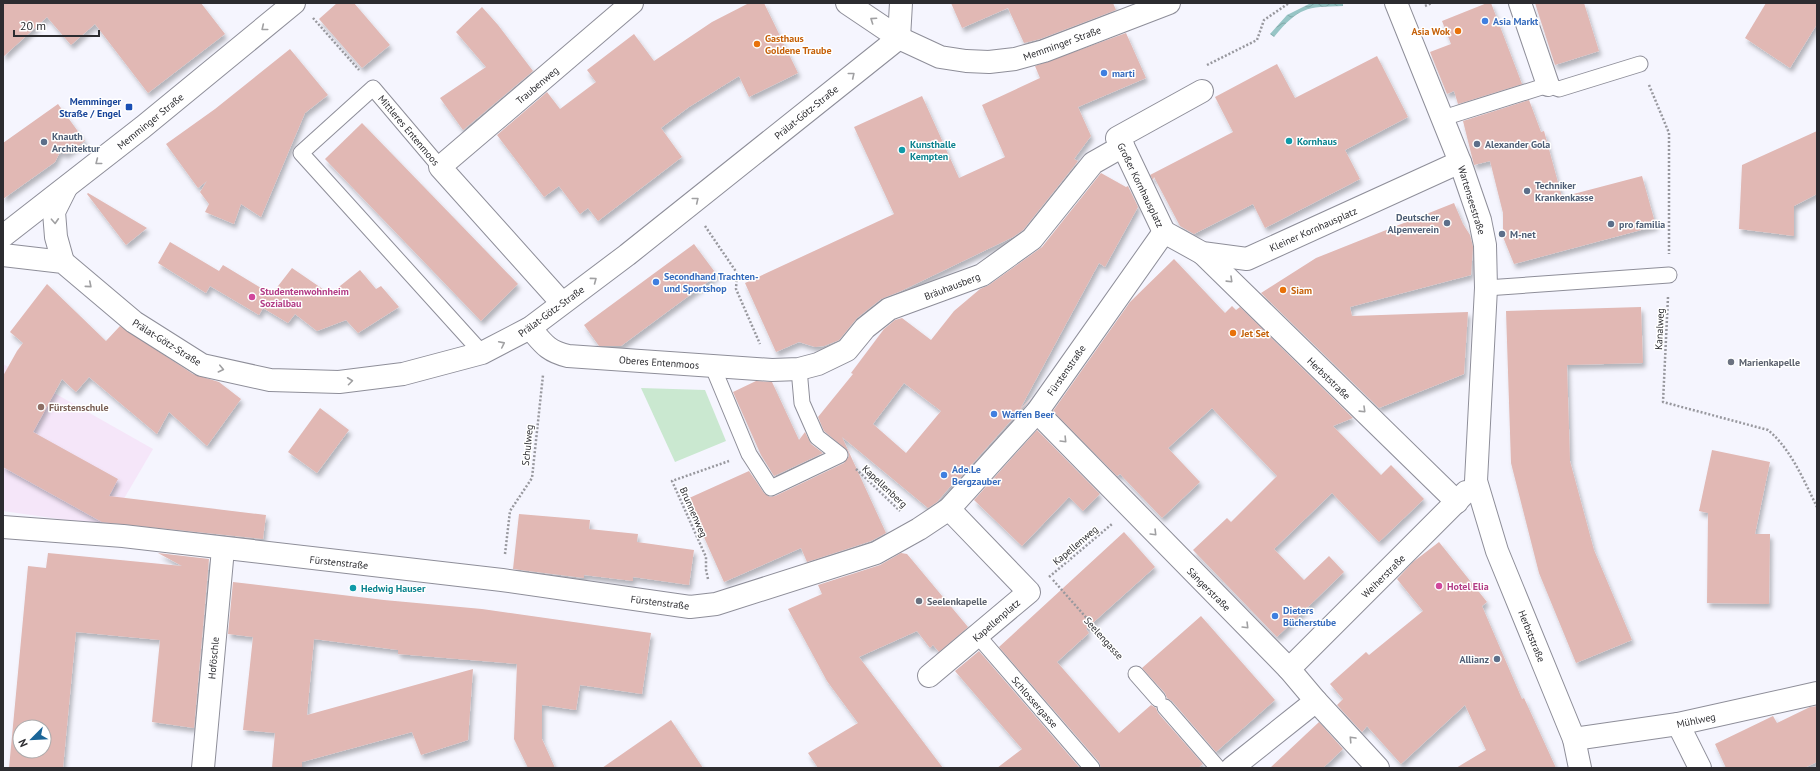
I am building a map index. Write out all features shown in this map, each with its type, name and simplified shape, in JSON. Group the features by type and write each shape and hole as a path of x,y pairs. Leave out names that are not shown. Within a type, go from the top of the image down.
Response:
{"street":[{"name":"Traubenweg","path":"440,167 632,3"},
{"name":"Memminger Straße","path":"847,3 899,38 940,57 966,61 989,62 1016,59 1044,51 1168,3"},
{"path":"899,38 900,3"},
{"name":"Wartenseestraße","path":"1396,3 1460,162 1482,226 1485,245 1486,288 1476,481"},
{"path":"1520,3 1548,85"},
{"name":"Memminger Straße","path":"3,236 149,122 302,9"},
{"name":"Prälat-Götz-Straße","path":"63,262 134,322 202,365 270,380 340,382 389,376 403,374 482,353 530,328 689,205 899,38"},
{"name":"Großer Kornhausplatz","path":"1164,232 1123,146 1117,138 1202,91"},
{"name":"Bräuhausberg","path":"799,369 818,364 847,350 865,328 889,309 982,275 1032,239 1093,163 1123,146"},
{"name":"Kleiner Kornhausplatz","path":"1164,232 1202,253 1247,259 1460,162"},
{"name":"Mittleres Entenmoos","path":"440,167 562,303"},
{"path":"3,255 63,262 56,237 54,212 68,186"},
{"name":"Fürstenstraße","path":"3,528 123,536 223,549 502,580 690,607 716,604 876,554 919,530 949,509 1037,412 1164,232"},
{"name":"Herbststraße","path":"1202,253 1457,502"},
{"name":"Oberes Entenmoos","path":"530,328 545,347 556,353 568,356 772,370 799,369"},
{"name":"Sängerstraße","path":"1037,412 1130,509 1288,669 1378,768"},
{"name":"Herbststraße","path":"1476,481 1497,551 1574,740 1580,768"},
{"name":"Weiherstraße","path":"1288,669 1457,502 1476,481"},
{"name":"Kapellenplatz","path":"929,676 1029,592 949,509"},
{"name":"Hoföschle","path":"203,768 223,549"},
{"name":"Mühlweg","path":"1574,740 1678,724 1817,693"},
{"path":"1232,768 1316,701"},
{"path":"1678,724 1700,768"}],"lane":[{"path":"1443,118 1548,85 1559,89 1640,64"},
{"name":"Mittleres Entenmoos","path":"440,167 373,88 301,153 482,353"},
{"path":"1486,288 1669,275"},
{"path":"712,365 749,454 771,488 840,455 817,437 802,403 799,369"},
{"name":"Schlossergasse","path":"978,636 1092,768"},
{"path":"1136,674 1218,768"}],"path":[{"path":"1202,91 1195,71 1257,40 1264,20 1289,3"},
{"path":"302,9 373,88"},
{"name":"Kanalweg","path":"1640,64 1669,134 1669,275 1663,402 1768,430 1778,439 1801,476 1817,507"},
{"path":"689,205 737,273 736,289 772,370"},
{"name":"Schulweg","path":"506,538 510,511 532,478 545,347"},
{"name":"Brunnenweg","path":"716,604 706,570 706,557 672,481 749,454"},
{"name":"Kapellenberg","path":"840,455 919,530"},
{"name":"Kapellenweg","path":"1029,592 1050,577 1130,509"},
{"name":"Seelengasse","path":"1050,577 1136,674"}],"shaded area":[{"name":"Fürstenschule","path":"3,364 153,449 108,526 3,511"},
{"path":"641,388 705,390 726,441 675,462"}],"water":[{"path":"1311,3 1343,3 1343,6 1312,8 1304,11 1297,14 1290,20 1274,37 1270,34 1287,15"}],"building":[{"path":"3,3 201,3 225,34 148,93 95,24 71,45 47,17 3,57"},
{"path":"337,3 354,3 390,45 362,68 319,19"},
{"path":"749,3 764,3 798,73 749,97 739,76 689,107 661,128 682,157 598,221 588,208 580,214 559,186 544,197 497,135 547,92 560,109 596,82 587,70 634,34 654,61 712,22"},
{"path":"951,3 1113,3 1116,10 1040,39 1024,43 1008,8 962,28"},
{"path":"1487,3 1491,3 1522,84 1458,104 1454,91 1447,94 1430,52 1451,44 1442,21"},
{"path":"1535,3 1584,3 1599,51 1555,65"},
{"path":"1766,3 1817,3 1817,24 1790,68 1745,38"},
{"path":"482,7 498,25 533,71 463,130 440,98 486,67 456,32"},
{"path":"1126,33 1146,78 1078,107 1091,136 1074,159 1078,161 1023,230 1013,237 901,291 881,299 857,318 839,340 824,346 815,347 799,342 776,352 745,283 894,214 854,127 922,96 959,178 1005,157 982,105 1040,78 1035,66"},
{"path":"290,49 328,95 305,113 261,217 241,204 234,224 205,212 209,204 200,192 207,181 198,188 166,144 215,109"},
{"name":"Kornhaus","path":"1377,56 1408,117 1345,150 1360,179 1265,228 1253,204 1194,234 1180,226 1154,177 1153,180 1150,175 1233,132 1215,97 1277,64 1295,98"},
{"path":"1529,100 1541,132 1544,131 1562,197 1642,176 1656,226 1514,264 1503,237 1503,213 1490,161 1474,165 1463,121"},
{"name":"Knauth Architektur","path":"58,104 85,141 66,154 60,152 55,162 3,199 3,143"},
{"path":"362,123 518,284 481,321 325,159"},
{"path":"1817,131 1817,194 1794,206 1794,236 1739,229 1742,165"},
{"path":"1101,173 1126,187 1128,186 1138,207 1105,267 1099,263 1020,409 1032,397 937,502 928,508 842,437 886,533 871,541 807,562 801,548 724,582 687,499 749,471 764,493 770,497 775,496 844,463 849,456 848,451 824,431 818,417 853,374 851,373 884,329 895,320 902,318 931,340 954,311 980,289 989,285 1042,247","holes":["904,383 941,411 906,453 873,424"]},
{"path":"88,193 147,228 126,245 87,194"},
{"path":"1454,203 1463,224 1470,235 1473,247 1471,275 1350,307 1352,316 1468,312 1464,374 1379,408 1261,293 1316,258"},
{"path":"170,242 219,271 223,265 271,294 268,299 292,268 330,294 360,270 376,289 381,286 399,307 358,333 346,320 317,331 295,314 288,323 263,308 259,315 210,286 206,293 158,263"},
{"path":"694,244 717,275 621,346 599,346 584,325"},
{"path":"1174,259 1225,313 1232,306 1236,310 1240,307 1353,418 1333,426 1381,475 1391,465 1424,499 1379,542 1332,493 1274,549 1304,580 1329,556 1344,572 1277,637 1193,550 1227,518 1231,522 1277,476 1212,408 1168,448 1200,482 1162,518 1120,474 1117,476 1053,411 1130,302"},
{"path":"47,284 106,341 120,326 193,374 219,382 241,399 207,446 169,412 157,434 89,377 76,392 62,379 33,432 118,479 109,496 266,515 263,539 102,522 3,467 3,376 23,343 10,332"},
{"path":"1641,307 1643,363 1567,365 1570,461 1594,550 1632,640 1576,663 1539,573 1511,463 1506,311"},
{"path":"756,381 772,382 799,440 805,432 811,444 823,453 774,476 761,455 733,392"},
{"path":"320,408 349,430 317,473 288,452"},
{"path":"1037,430 1100,494 1083,511 1069,497 1022,546 974,500"},
{"path":"1712,450 1770,462 1755,534 1770,534 1769,604 1707,603 1708,513 1699,511"},
{"path":"519,514 590,520 589,529 638,534 637,542 694,550 689,585 633,577 633,581 584,575 584,578 513,569"},
{"path":"1124,532 1155,567 1086,629 1089,633 1057,662 1119,733 1151,705 1156,708 1158,713 1203,764 1198,768 1101,768 1099,762 999,647"},
{"path":"1439,542 1487,602 1482,606 1522,699 1524,698 1556,768 1456,768 1486,750 1465,705 1401,764 1367,726 1362,732 1337,705 1343,699 1330,684 1366,652 1369,655 1423,611 1397,579 1413,562"},
{"path":"48,553 182,566 158,553 209,559 194,728 152,722 160,640 76,632 63,768 9,768 12,736 12,759 52,759 52,719 14,719 28,566 46,568"},
{"path":"901,553 907,554 968,627 939,652 933,645 930,648 917,631 859,657 943,768 818,768 808,753 858,723 827,681 788,609 822,594 818,585 880,565"},
{"path":"233,582 384,600 482,609 651,633 642,694 580,685 576,710 542,705 542,739 555,768 528,768 514,739 517,664 398,654 398,650 314,639 307,715 473,669 468,740 421,755 412,732 302,762 302,768 272,768 275,733 243,730 253,637 228,634"},
{"path":"1201,616 1275,700 1216,752 1142,668"},
{"path":"979,651 1080,768 997,768 1022,749 955,671"},
{"path":"1817,706 1817,762 1804,768 1726,768 1715,744 1773,716 1777,723 1810,707"},
{"path":"671,720 703,768 602,768"},
{"path":"1319,722 1343,749 1323,768 1270,768"}],"place":[{"name":"Asia Markt","path":"1485,21"},
{"name":"Asia Wok","path":"1458,31"},
{"name":"Gasthaus Goldene Traube","path":"757,44"},
{"name":"marti","path":"1104,73"},
{"name":"Memminger Straße / Engel","path":"129,107"},
{"name":"Kornhaus","path":"1289,141"},
{"name":"Knauth Architektur","path":"44,142"},
{"name":"Alexander Gola","path":"1477,144"},
{"name":"Kunsthalle Kempten","path":"902,150"},
{"name":"Techniker Krankenkasse","path":"1527,191"},
{"name":"Deutscher Alpenverein","path":"1447,223"},
{"name":"pro familia","path":"1611,224"},
{"name":"M-net","path":"1502,234"},
{"name":"Secondhand Trachten- und Sportshop","path":"656,282"},
{"name":"Siam","path":"1283,290"},
{"name":"Studentenwohnheim Sozialbau","path":"252,297"},
{"name":"Jet Set","path":"1233,333"},
{"name":"Marienkapelle","path":"1731,362"},
{"name":"Fürstenschule","path":"41,407"},
{"name":"Waffen Beer","path":"994,414"},
{"name":"Ade.Le Bergzauber","path":"944,475"},
{"name":"Hotel Elia","path":"1439,586"},
{"name":"Hedwig Hauser","path":"353,588"},
{"name":"Seelenkapelle","path":"919,601"},
{"name":"Dieters Bücherstube","path":"1275,616"},
{"name":"Allianz","path":"1497,659"}]}
